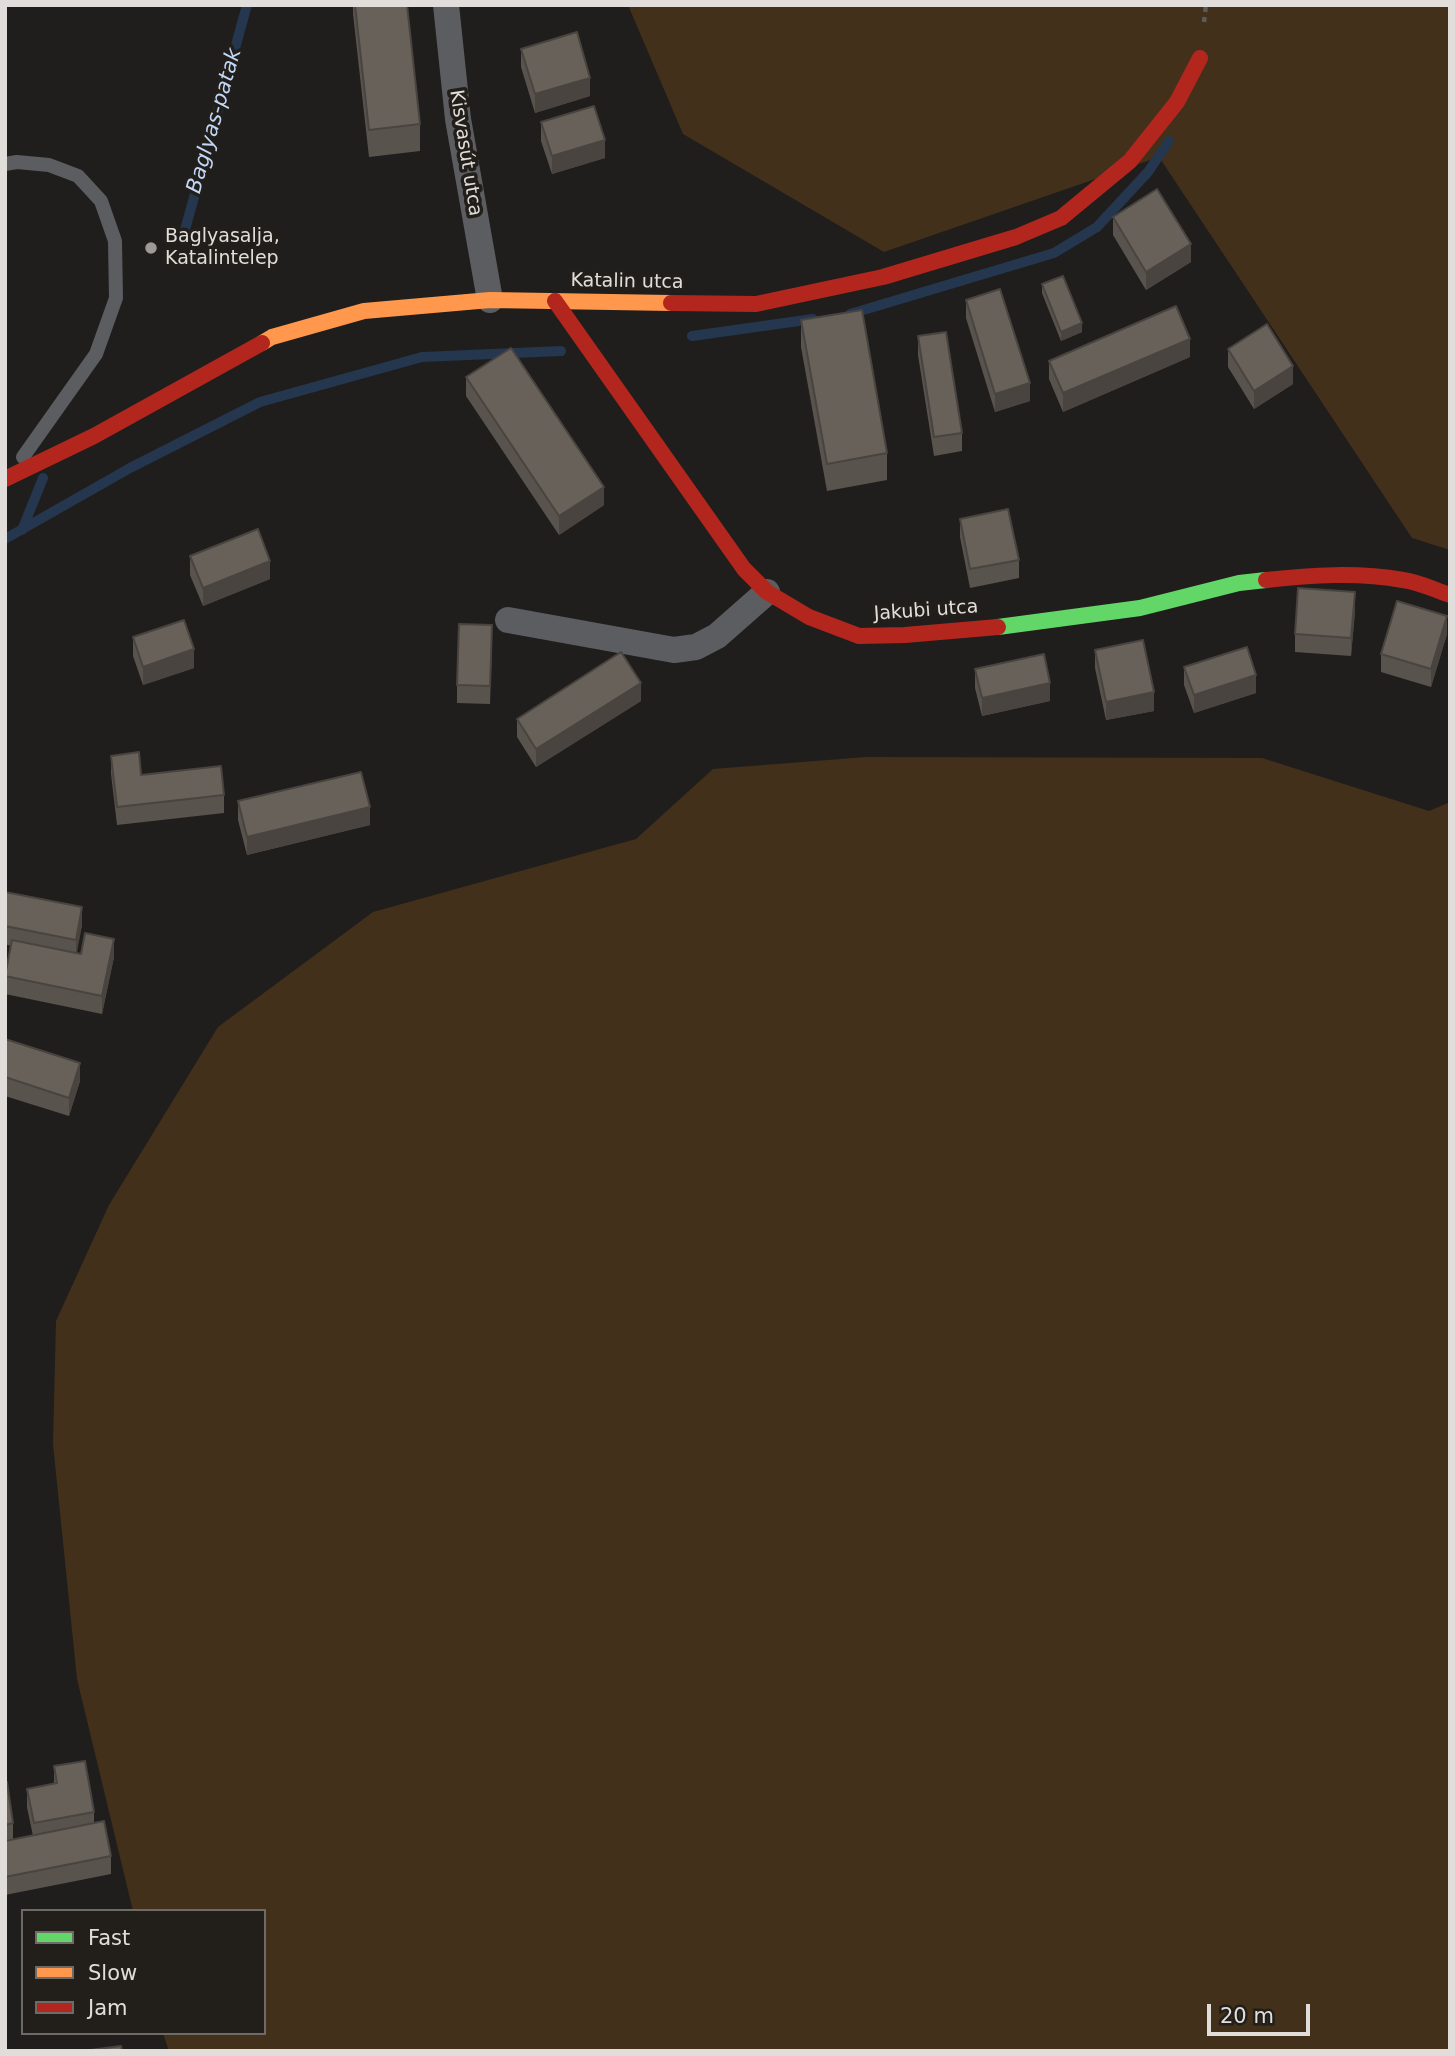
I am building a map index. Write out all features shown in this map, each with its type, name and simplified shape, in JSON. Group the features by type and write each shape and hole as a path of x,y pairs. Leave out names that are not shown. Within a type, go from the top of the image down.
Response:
{"street":[{"name":"Kisvasút utca","path":"446,5 458,119 490,300"},
{"name":"Katalin utca","path":"8,477 94,436 272,337 364,311 490,300 756,304 883,277 1016,237 1060,218 1130,161 1177,102 1199,58"},
{"name":"Jakubi utca","path":"555,301 744,569 767,592 809,617 859,636 905,635 1038,623 1140,608 1239,583 1304,576 1355,575 1405,580 1450,595"},
{"path":"508,620 674,650 696,647 717,636 767,592"}],"lane":[{"path":"5,164 17,162 50,165 78,176 101,201 115,241 116,275 116,298 96,355 8,477"}],"shaded area":[{"path":"628,5 1450,5 1450,550 1412,538 1159,157 884,252 683,134"},
{"path":"866,757 1262,758 1429,811 1450,802 1450,2051 169,2051 164,2035 266,2035 266,1909 133,1909 77,1679 53,1444 56,1321 109,1205 218,1027 373,912 636,839 713,769"}],"building":[{"path":"355,5 407,5 420,124 369,130"},
{"path":"577,32 590,78 535,94 521,49"},
{"path":"594,106 605,140 552,156 541,122"},
{"path":"1157,189 1191,244 1146,272 1113,217"},
{"path":"1063,276 1082,323 1061,332 1042,284"},
{"path":"1000,289 1030,383 995,394 966,300"},
{"path":"1176,306 1190,339 1063,393 1049,361"},
{"path":"862,310 887,453 827,464 801,320"},
{"path":"1267,324 1293,366 1254,391 1228,349"},
{"path":"946,332 962,433 934,437 918,336"},
{"path":"511,348 604,487 559,516 466,377"},
{"path":"1008,509 1019,560 970,569 960,519"},
{"path":"258,529 270,561 203,588 190,556"},
{"path":"1298,588 1355,592 1351,638 1295,634"},
{"path":"1397,601 1447,616 1431,669 1381,654"},
{"path":"184,620 194,649 143,667 133,637"},
{"path":"459,624 492,625 490,686 457,685"},
{"path":"1143,640 1154,692 1106,702 1095,650"},
{"path":"1247,647 1256,675 1194,695 1184,667"},
{"path":"621,652 641,683 536,749 517,719"},
{"path":"1044,654 1050,683 982,698 975,669"},
{"path":"139,752 141,775 221,766 224,795 117,807 111,756"},
{"path":"361,772 370,807 247,837 238,801"},
{"path":"5,892 82,907 76,940 5,926"},
{"path":"85,933 114,939 102,996 5,976 12,940 81,954"},
{"path":"5,1039 80,1063 69,1098 5,1077"},
{"path":"85,1761 94,1812 34,1823 27,1789 57,1783 54,1766"},
{"path":"5,1782 13,1823 5,1825"},
{"path":"104,1821 111,1856 5,1877 5,1841"},
{"path":"121,2046 122,2051 83,2051"}],"waterway":[{"name":"Baglyas-patak","path":"183,237 247,5"},
{"path":"850,314 1054,253 1097,227 1148,172 1169,141"},
{"path":"692,336 813,319"},
{"path":"5,539 130,468 260,402 422,357 561,351"},
{"name":"Baglyas-patak","path":"22,530 43,478"}],"traffic: fast":[{"path":"998,627 1140,608 1239,583 1266,580"}],"traffic: slow":[{"path":"262,343 272,337 364,311 490,300 671,303"}],"traffic: jam":[{"path":"671,303 756,304 883,277 1016,237 1061,218 1130,161 1177,102 1200,58"},
{"path":"555,301 744,569 767,592 809,617 859,636 998,627"},
{"path":"5,479 94,436 262,343"},
{"path":"1266,580 1352,575 1386,577 1421,584 1450,595"}],"place":[{"name":"Baglyasalja, Katalintelep","path":"151,248"}]}
